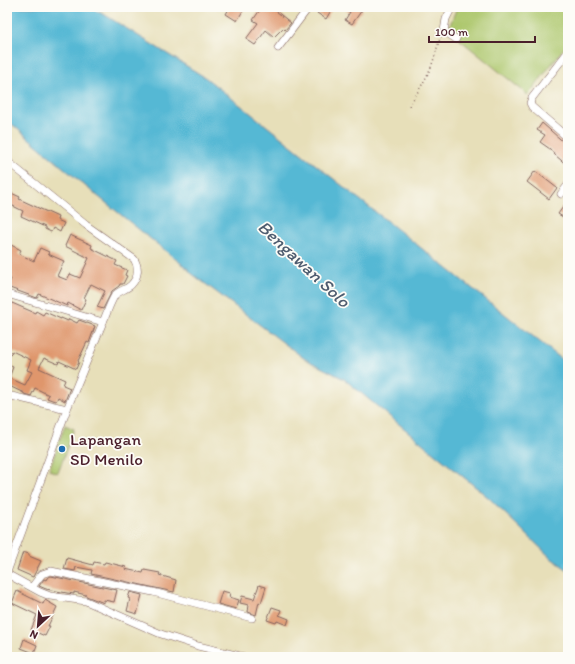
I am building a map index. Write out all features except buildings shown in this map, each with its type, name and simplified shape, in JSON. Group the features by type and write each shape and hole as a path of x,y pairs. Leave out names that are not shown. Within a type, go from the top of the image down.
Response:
{"street":[{"path":"278,48 309,7"},
{"path":"452,7 446,19 444,31 456,39"},
{"path":"568,52 532,98 530,103 532,107 568,138"},
{"path":"7,161 86,225 134,259 138,265 136,278 131,285 116,294 103,322 67,409 7,573 32,588 50,596 76,598 94,604 137,624 198,646 244,657"},
{"path":"561,194 568,185"},
{"path":"7,294 103,322"},
{"path":"7,395 67,409"},
{"path":"32,588 42,574 51,571 153,592 252,618"}],"path":[{"path":"409,106 420,89 432,65 436,47 444,31"}],"green space":[{"path":"457,7 568,7 568,43 528,95 448,30"},
{"name":"Lapangan SD Menilo","path":"65,425 74,429 58,473 49,470"}],"water":[{"name":"Bengawan Solo","path":"7,7 88,7 105,15 206,78 568,364 568,570 551,558 489,498 344,379 305,359 191,273 7,120"}],"place":[{"name":"Lapangan SD Menilo","path":"62,449"}]}
